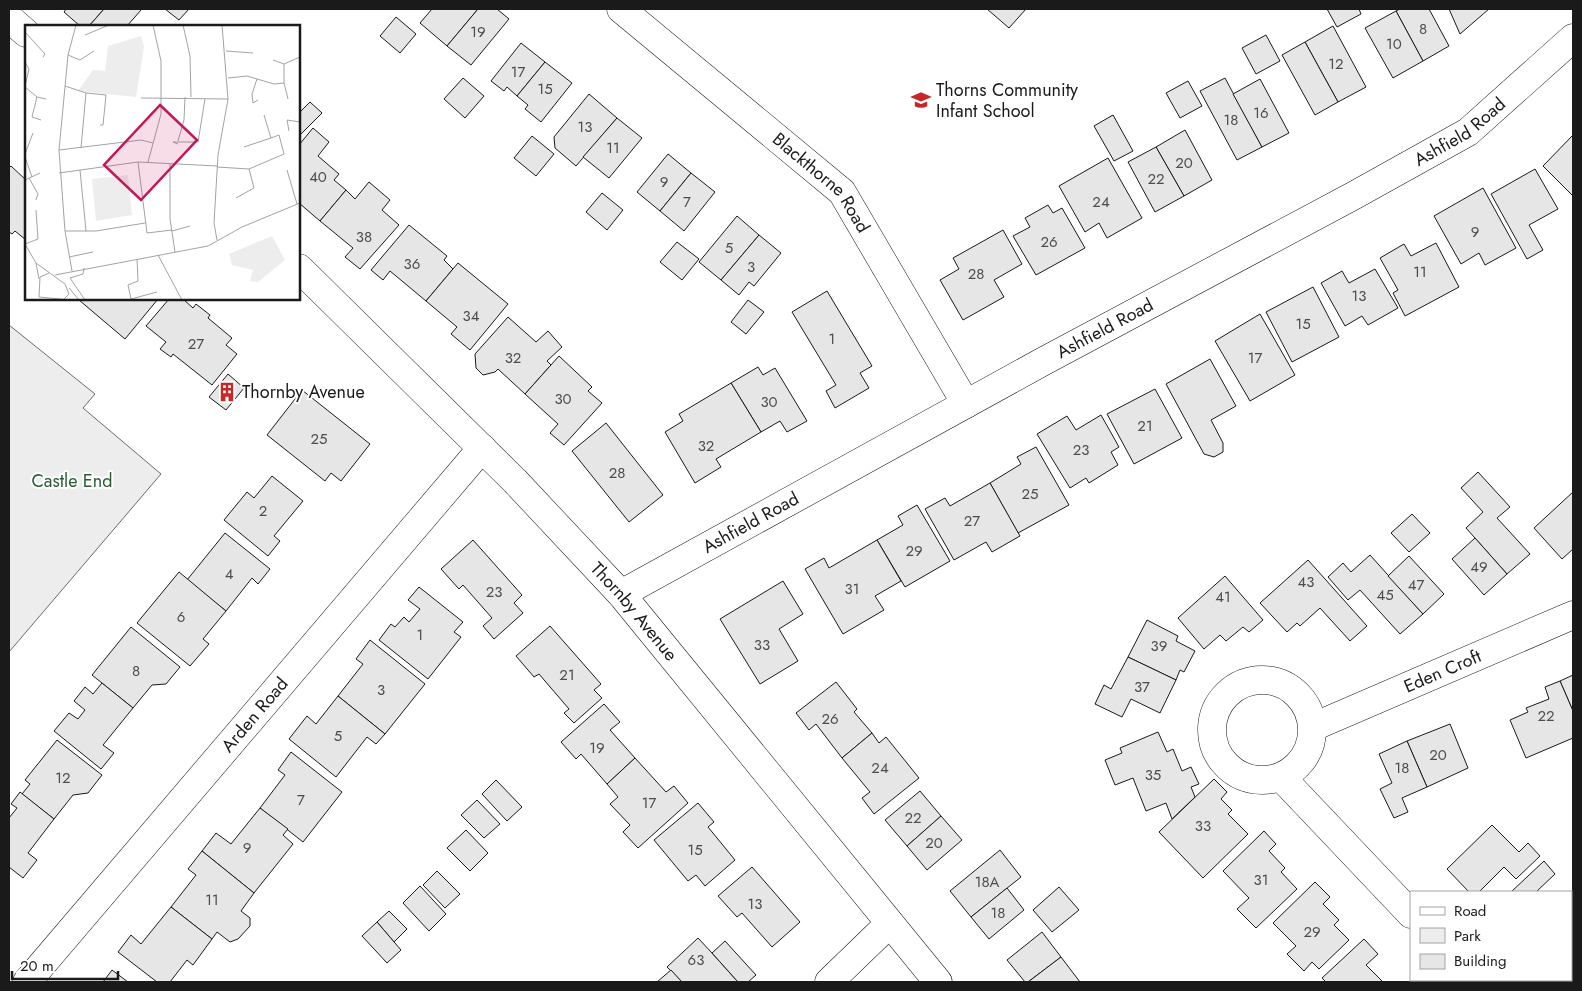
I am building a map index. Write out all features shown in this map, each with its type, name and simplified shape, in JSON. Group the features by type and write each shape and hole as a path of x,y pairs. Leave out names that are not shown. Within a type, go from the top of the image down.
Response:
{"street":[{"name":"Blackthorne Road","path":"621,9 842,192 966,404"},
{"path":"9,18 25,31"},
{"name":"Ashfield Road","path":"621,594 966,404 1468,132 1573,38"},
{"name":"Thornby Avenue","path":"300,269 515,480 621,594 938,982"},
{"name":"Arden Road","path":"27,982 482,448"},
{"name":"Eden Croft","path":"1313,727 1573,615"},
{"path":"1265,680 1282,684 1298,694 1309,709 1313,727 1313,738 1307,754 1296,768 1282,778 1256,781 1240,776 1231,771 1219,757 1212,741 1211,732 1214,714 1222,698 1236,687 1247,682 1265,680"},
{"path":"1282,778 1410,913"},
{"path":"829,982 889,924"}],"green space":[{"name":"Castle End","path":"9,325 95,394 83,408 161,474 9,652"}],"building":[{"path":"66,9 104,9 90,25 79,25 64,12"},
{"path":"104,9 141,10 128,25 90,25"},
{"path":"165,9 189,9 179,20"},
{"path":"432,9 478,9 447,46 420,23"},
{"path":"478,9 497,9 509,19 471,65 447,46"},
{"path":"987,9 1026,9 1009,28"},
{"path":"1327,9 1359,9 1361,14 1337,27"},
{"path":"1400,9 1429,9 1449,46 1423,61 1396,11"},
{"path":"1449,9 1489,9 1460,34"},
{"path":"1396,11 1423,61 1393,78 1365,28"},
{"path":"396,17 416,34 400,53 380,36"},
{"path":"1333,26 1366,87 1338,102 1305,42"},
{"path":"1266,35 1280,61 1256,74 1242,48"},
{"path":"1305,42 1338,102 1315,115 1282,55"},
{"path":"521,43 545,62 517,96 507,87 504,91 491,81"},
{"path":"545,62 572,83 541,122 525,109 528,105 517,96"},
{"path":"463,78 484,96 465,118 444,99"},
{"path":"1225,78 1262,147 1237,160 1200,91"},
{"path":"1260,79 1289,133 1262,147 1233,94"},
{"path":"1188,81 1202,106 1180,118 1166,93"},
{"path":"589,94 617,118 576,166 555,148 554,137"},
{"path":"310,102 322,113 300,135 300,112"},
{"path":"1113,115 1133,151 1114,161 1094,126"},
{"path":"617,118 642,138 609,178 583,157"},
{"path":"313,128 329,142 318,156 339,174 334,180 346,190 320,221 300,204 300,144"},
{"path":"1185,130 1212,180 1184,196 1156,147"},
{"path":"1573,135 1573,196 1543,166"},
{"path":"532,136 554,154 536,176 514,158"},
{"path":"1156,147 1184,196 1155,212 1128,162"},
{"path":"668,154 691,173 660,211 637,192"},
{"path":"1108,158 1142,218 1107,238 1099,223 1085,232 1059,186"},
{"path":"11,166 25,179 25,239 15,231 12,234 9,232 9,168"},
{"path":"1535,169 1558,209 1529,225 1543,250 1527,259 1491,194"},
{"path":"691,173 715,192 684,231 660,211"},
{"path":"369,182 390,200 382,210 399,225 360,269 345,257 353,248 320,221 346,190 355,199"},
{"path":"1483,188 1516,248 1485,265 1479,253 1461,264 1434,216"},
{"path":"602,193 623,210 607,230 586,212"},
{"path":"1048,205 1053,213 1062,208 1085,248 1036,275 1013,236 1030,227 1025,218"},
{"path":"737,216 759,235 721,280 699,262"},
{"path":"409,225 447,256 444,260 453,269 426,301 390,271 383,280 371,270"},
{"path":"1003,230 1022,264 994,280 1004,297 963,320 940,280 959,269 953,258"},
{"path":"759,235 781,253 754,286 749,282 739,295 721,280"},
{"path":"677,242 699,259 682,280 660,262"},
{"path":"1436,243 1459,287 1405,316 1393,293 1398,290 1380,258 1404,244 1411,256"},
{"path":"458,263 508,304 470,350 451,334 457,327 426,301"},
{"path":"1375,269 1398,308 1368,325 1362,316 1345,326 1321,283 1342,271 1349,283"},
{"path":"1313,287 1339,337 1292,362 1266,312"},
{"path":"827,291 872,366 860,373 869,388 835,408 826,391 836,385 792,312"},
{"path":"79,300 157,300 125,339"},
{"path":"168,300 184,300 193,308 196,304 210,315 208,318 232,338 226,345 237,354 212,385 173,354 171,357 160,349 166,342 146,326"},
{"path":"748,300 764,312 746,334 731,322"},
{"path":"1260,314 1295,375 1250,401 1215,341"},
{"path":"508,317 536,342 548,331 562,347 547,361 551,365 525,394 498,369 495,372 483,375 476,368 475,354"},
{"path":"559,356 592,387 588,391 602,403 564,445 550,433 558,424 525,394"},
{"path":"1210,359 1236,406 1211,420 1223,443 1223,452 1214,457 1204,454 1166,384"},
{"path":"758,367 763,375 775,368 807,421 787,432 780,421 761,432 731,383"},
{"name":"Thornby Avenue","path":"228,374 244,388 226,410 209,397"},
{"path":"731,383 761,432 716,459 721,467 695,483 665,432 683,421 679,414"},
{"path":"1155,389 1182,438 1134,464 1107,414"},
{"path":"302,390 370,444 341,481 331,473 325,481 267,435"},
{"path":"1101,415 1119,447 1111,452 1118,465 1089,483 1086,478 1070,488 1037,434 1067,416 1076,430"},
{"path":"606,423 663,495 629,522 572,451"},
{"path":"1036,447 1069,505 1018,533 990,483 1021,464 1017,457"},
{"path":"1478,472 1510,507 1497,518 1530,554 1507,574 1466,528 1483,512 1461,488"},
{"path":"272,476 303,501 274,536 280,541 268,556 224,520 247,492 254,498"},
{"path":"990,483 1020,536 992,552 986,542 954,560 925,509 945,498 950,506"},
{"path":"1573,492 1573,549 1562,559 1534,528"},
{"path":"917,505 950,561 905,587 877,540 903,525 898,516"},
{"path":"1412,514 1430,533 1409,552 1391,533"},
{"path":"225,533 270,569 258,584 252,578 226,611 187,580"},
{"path":"1475,538 1507,574 1484,595 1452,559"},
{"path":"473,540 522,595 514,603 523,613 494,639 483,626 492,618 463,585 459,589 441,569"},
{"path":"877,540 901,581 875,596 884,610 843,634 805,569 824,558 829,568"},
{"path":"1370,555 1423,614 1400,634 1360,590 1348,600 1328,577 1343,563 1351,572"},
{"path":"1409,556 1444,594 1423,614 1388,576"},
{"path":"1308,560 1367,626 1350,641 1320,608 1300,626 1297,623 1287,632 1260,603"},
{"path":"179,572 226,611 203,639 209,644 190,666 137,623"},
{"path":"1225,576 1263,620 1249,632 1243,627 1226,641 1220,635 1204,649 1178,618"},
{"path":"783,581 803,614 779,629 798,661 760,684 720,619"},
{"path":"419,587 463,622 454,632 461,637 428,679 379,640 391,624 395,627 404,617 409,622 420,609 408,600"},
{"path":"1147,620 1178,636 1176,641 1195,651 1184,672 1180,670 1176,680 1128,657"},
{"path":"550,626 601,684 594,690 602,698 574,723 564,713 569,709 539,674 534,677 516,656"},
{"path":"131,627 180,667 166,684 152,685 133,708 92,675"},
{"path":"370,640 425,684 385,734 338,696 363,664 356,659"},
{"path":"1128,657 1176,680 1160,713 1131,699 1122,717 1095,704 1104,685 1111,689"},
{"path":"1573,675 1573,711 1560,681"},
{"path":"1560,681 1573,711 1573,738 1526,758 1510,720 1528,712 1526,708 1549,699 1545,687"},
{"path":"836,682 857,709 854,712 872,733 842,758 816,724 809,730 796,713"},
{"path":"102,683 133,708 103,745 114,753 101,769 54,731 69,713 78,719 85,710 74,701 85,687 93,694"},
{"path":"338,696 385,734 376,744 367,737 336,777 289,739 307,716 316,724"},
{"path":"604,704 620,722 610,730 635,758 607,784 581,754 576,759 561,742"},
{"path":"1450,724 1468,768 1427,787 1407,741"},
{"path":"1158,732 1167,752 1173,749 1182,771 1191,767 1199,784 1191,787 1195,797 1172,819 1166,803 1146,811 1133,778 1115,785 1105,760 1122,753 1120,748"},
{"path":"872,733 879,743 886,737 919,778 874,814 862,798 870,792 842,758"},
{"path":"57,740 102,775 88,793 73,795 54,819 22,794 30,784 25,780"},
{"path":"1407,741 1427,787 1402,798 1408,812 1394,818 1380,789 1392,783 1379,754"},
{"path":"291,752 342,792 303,842 260,808 285,775 278,770"},
{"path":"635,758 666,792 674,786 688,803 638,848 623,832 630,825 610,804 618,797 607,784"},
{"path":"1214,779 1227,792 1221,799 1232,810 1228,814 1248,834 1203,878 1159,832"},
{"path":"496,780 522,807 507,821 482,794"},
{"path":"920,791 941,816 907,846 885,820"},
{"path":"20,792 54,819 28,853 37,860 23,878 9,867 9,818 17,808 11,804"},
{"path":"477,800 500,824 484,838 461,815"},
{"path":"698,803 714,822 708,827 735,860 705,886 696,875 688,881 654,840"},
{"path":"260,808 288,829 283,835 293,844 254,893 202,851 216,833 231,844"},
{"path":"941,816 962,840 927,870 907,846"},
{"path":"1492,825 1519,852 1528,843 1540,856 1516,879 1504,867 1480,891 1468,891 1447,869"},
{"path":"466,830 488,853 470,871 447,848"},
{"path":"1264,831 1276,844 1269,851 1285,868 1281,872 1297,889 1256,928 1237,909 1249,898 1223,871"},
{"path":"1000,850 1021,877 971,917 950,891"},
{"path":"202,851 254,893 241,911 250,918 250,926 238,939 230,942 217,932 212,939 171,907 196,875 188,869"},
{"path":"1544,861 1555,874 1537,891 1512,891"},
{"path":"752,867 800,922 772,947 742,913 737,917 718,896"},
{"path":"437,871 460,894 445,908 423,885"},
{"path":"1315,882 1330,897 1323,904 1339,920 1334,925 1349,940 1319,969 1312,962 1304,971 1287,954 1296,946 1273,923"},
{"path":"420,886 446,914 429,931 403,903"},
{"path":"1059,887 1079,910 1052,932 1033,910"},
{"path":"1007,888 1024,910 989,939 971,917"},
{"path":"171,907 212,939 193,965 187,960 170,982 157,982 118,952 131,935 141,944"},
{"path":"389,911 407,929 394,942 377,922"},
{"path":"377,922 401,950 387,963 362,936"},
{"path":"1042,932 1061,957 1028,982 1025,982 1007,960"},
{"path":"1573,933 1572,960 1572,934"},
{"path":"698,938 738,982 682,982 667,967"},
{"path":"1364,939 1378,954 1366,965 1383,982 1326,982 1322,978"},
{"path":"725,941 756,975 748,982 738,982 712,953"},
{"path":"1061,957 1080,982 1028,982"},
{"path":"112,970 128,982 103,982"},
{"path":"671,970 682,982 657,982"}],"place":[{"name":"Thorns Community Infant School","path":"921,100"},
{"name":"Thornby Avenue","path":"227,392"}]}
